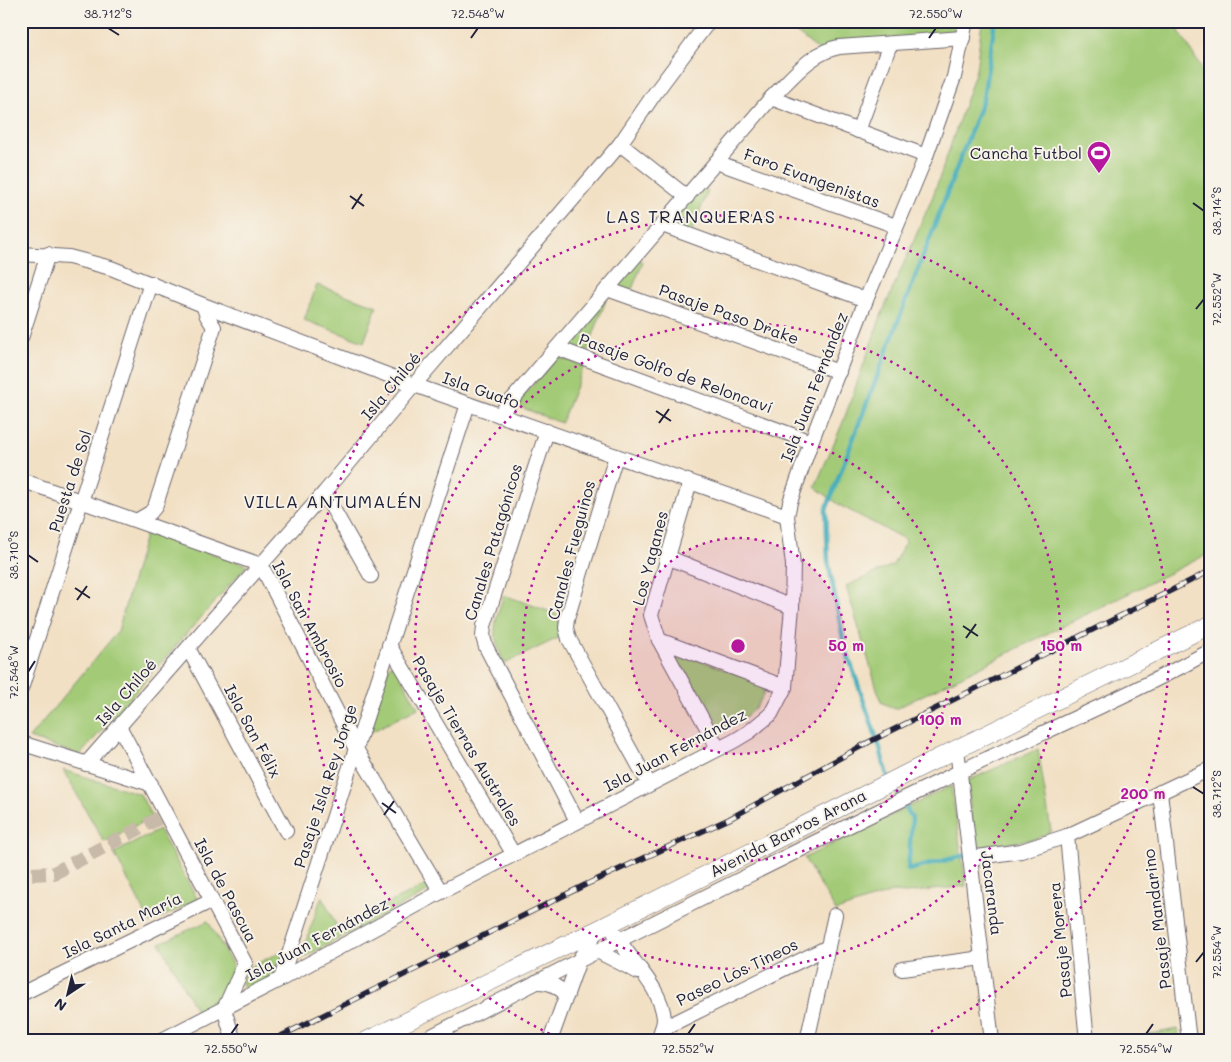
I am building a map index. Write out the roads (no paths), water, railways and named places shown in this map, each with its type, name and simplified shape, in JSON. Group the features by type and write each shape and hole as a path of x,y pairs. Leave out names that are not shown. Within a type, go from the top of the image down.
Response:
{"main road":[{"name":"Avenida Barros Arana","path":"366,1041 603,927 956,749 1210,625"}],"street":[{"name":"Isla Chiloé","path":"86,764 324,494 414,385 620,144 655,93 709,21"},
{"name":"Isla Juan Fernández","path":"160,1041 749,732 772,714 785,687 792,607 793,565 787,516 811,442 866,300 926,156 954,77 966,21"},
{"path":"500,415 772,98 814,57 839,47 963,38"},
{"path":"858,131 890,44"},
{"path":"772,98 926,156"},
{"path":"620,144 687,197"},
{"name":"Faro Evangenistas","path":"716,162 896,226"},
{"path":"662,226 866,300"},
{"name":"Isla Guafo","path":"21,254 48,254 90,262 151,283 203,305 414,385 787,516"},
{"path":"21,338 48,254"},
{"name":"Puesta de Sol","path":"21,689 151,283"},
{"name":"Pasaje Paso Drake","path":"608,289 839,372"},
{"path":"138,520 150,513 155,507 214,327 203,305"},
{"name":"Pasaje Golfo de Reloncaví","path":"557,348 811,442"},
{"name":"Pasaje Isla Rey Jorge","path":"281,979 468,404"},
{"name":"Canales Patagónicos","path":"547,431 484,626 483,637 577,821"},
{"name":"Canales Fueguinos","path":"616,456 567,619 566,628 569,639 649,784"},
{"name":"Isla San Ambrosio","path":"21,480 261,565 356,749 441,892"},
{"name":"Los Yaganes","path":"690,482 651,615 659,640 718,748"},
{"path":"324,494 371,576"},
{"path":"667,557 792,607"},
{"path":"659,640 785,687"},
{"name":"Pasaje Tierras Australes","path":"389,645 514,855"},
{"name":"Isla San Félix","path":"188,648 286,832"},
{"name":"Avenida Barros Arana","path":"422,1041 618,940 959,772 1164,677 1210,651"},
{"name":"Isla de Pascua","path":"118,726 151,784 245,964 224,1009"},
{"path":"21,743 151,784"},
{"name":"Jacaranda","path":"956,749 992,1041"},
{"path":"970,858 1021,851 1067,836 1210,769"},
{"name":"Pasaje Mandarino","path":"1160,792 1189,1041"},
{"name":"Pasaje Morera","path":"1067,836 1088,1041"},
{"name":"Isla Santa María","path":"21,994 211,901"},
{"path":"807,1041 835,915"},
{"path":"550,1041 579,960 603,927"},
{"name":"Paseo Los Tineos","path":"603,927 618,940 652,987 664,1019 659,1035"},
{"path":"563,946 579,960"},
{"name":"Paseo Los Tineos","path":"659,1035 828,947"},
{"path":"597,951 644,975"},
{"path":"902,969 982,958"},
{"path":"536,982 549,983 567,995"},
{"path":"224,1009 234,1041"}],"waterway":[{"path":"889,778 844,644 828,561 826,510 983,99 995,21"},
{"path":"893,785 912,818 908,870 966,855 966,858"}],"tunnel":[{"path":"32,874 54,873 167,814"}],"railway":[{"path":"271,1041 585,885 729,819 869,742 1210,571"}],"place":[{"name":"Cancha Futbol","path":"1099,174"}],"district":[{"name":"LAS TRANQUERAS","path":"691,217"},
{"name":"VILLA ANTUMALÉN","path":"333,502"}]}
